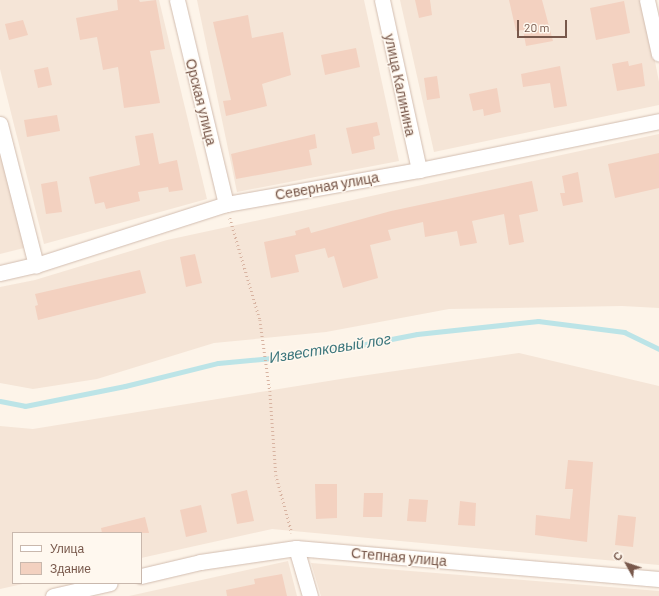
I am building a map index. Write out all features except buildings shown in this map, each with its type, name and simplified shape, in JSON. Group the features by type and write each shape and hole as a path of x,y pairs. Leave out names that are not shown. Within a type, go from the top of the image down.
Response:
{"street":[{"name":"Орская улица","path":"177,0 226,204"},
{"name":"улица Калинина","path":"382,0 419,170"},
{"path":"647,0 659,54"},
{"name":"Северная улица","path":"0,273 36,265 226,204 419,170 659,121"},
{"path":"0,124 36,265"},
{"path":"296,548 310,596"},
{"name":"Степная улица","path":"142,576 200,562 296,548 659,580"},
{"path":"53,596 106,584"}],"path":[{"path":"226,204 260,320 270,391 276,475 296,548"}],"shaded area":[{"path":"0,0 159,0 207,199 44,244 0,69"},
{"path":"197,0 364,0 399,161 237,192"},
{"path":"400,0 643,0 659,82 659,105 434,152"},
{"path":"659,134 659,308 622,306 449,309 326,332 214,343 97,379 33,389 0,383 0,287 35,280 167,240"},
{"path":"0,137 28,247 0,254"},
{"path":"519,353 659,386 659,565 272,529 142,558 142,532 12,532 12,584 22,584 0,589 0,426 33,429 347,378"},
{"path":"288,561 297,596 129,596"},
{"path":"311,563 659,591 659,596 321,596"}],"waterway":[{"name":"Известковый лог","path":"0,401 25,406 125,386 218,363 314,354 417,334 538,321 624,332 659,349"}]}
